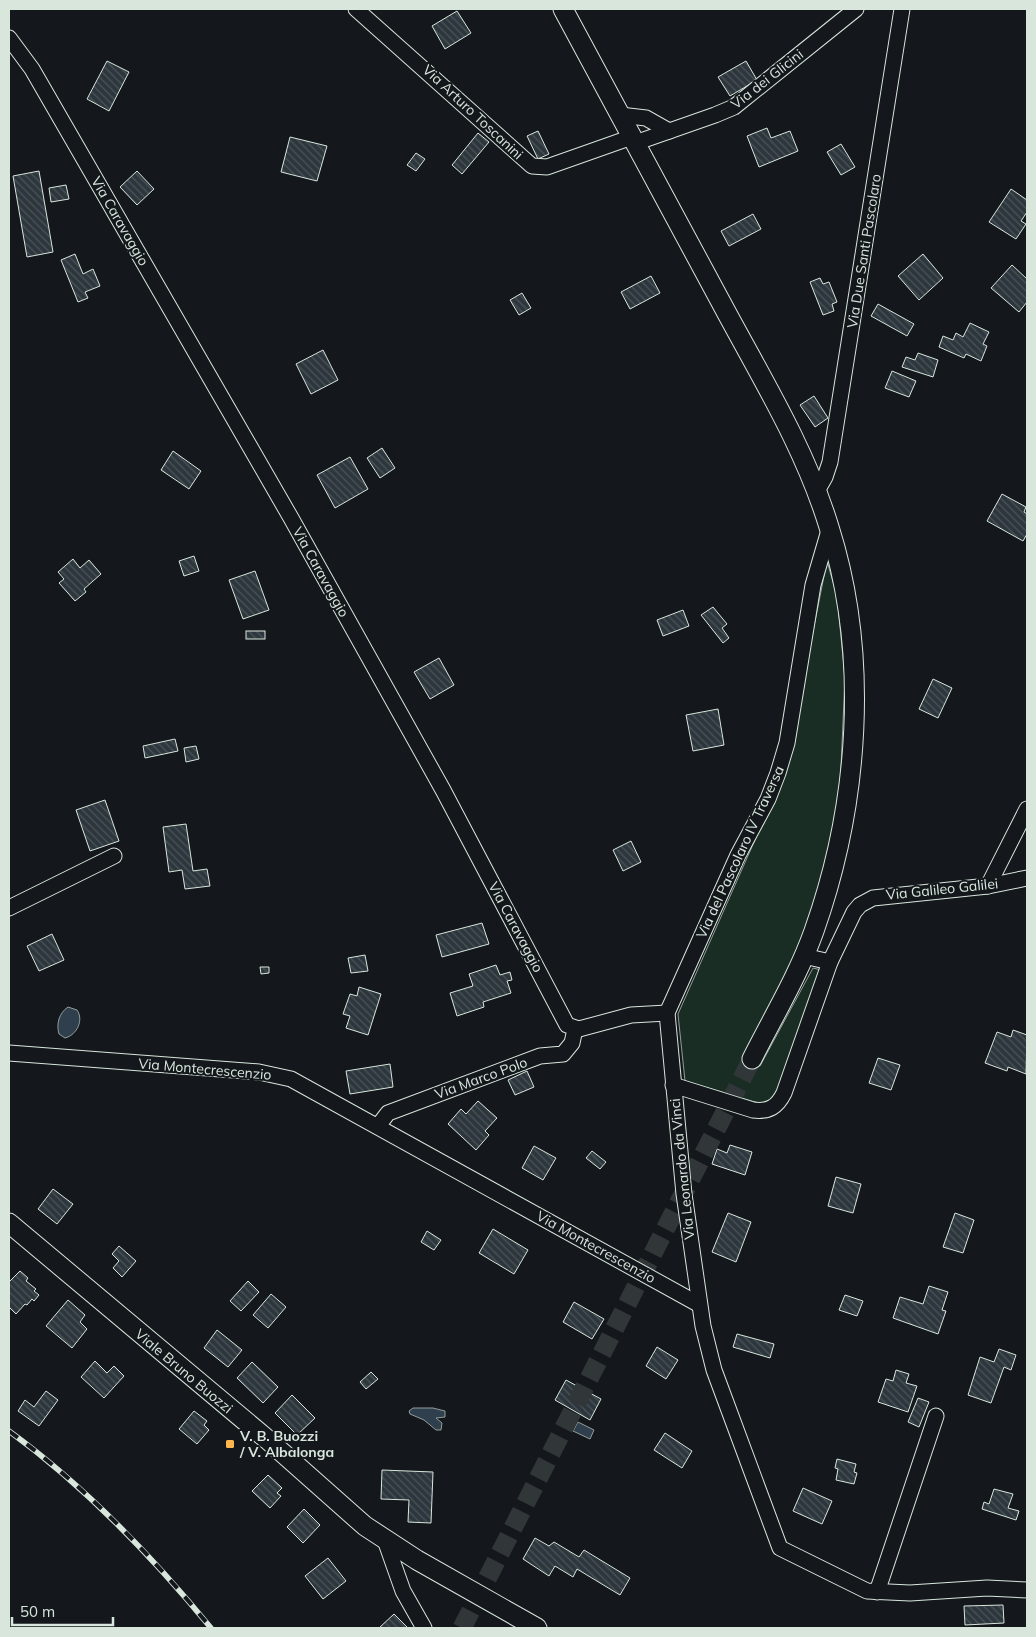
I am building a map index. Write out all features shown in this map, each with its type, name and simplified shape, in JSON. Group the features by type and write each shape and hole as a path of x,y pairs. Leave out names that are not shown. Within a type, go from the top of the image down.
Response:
{"main road":[{"path":"563,9 791,433 830,527 850,617 853,722 847,792 837,850 823,905 804,956 752,1060"},
{"name":"Viale Bruno Buozzi","path":"9,1223 268,1440 356,1519 386,1540 537,1628"}],"street":[{"name":"Via Arturo Toscanini","path":"356,9 532,166 547,167 634,140"},
{"name":"Via dei Glicini","path":"634,140 715,116 745,99 856,9"},
{"name":"Via Due Santi Pascolaro","path":"816,490 825,477 830,462 902,9"},
{"name":"Via Caravaggio","path":"9,38 32,69 291,518 443,790 566,1022 575,1029"},
{"path":"620,115 646,118 669,131"},
{"name":"Via del Pascolaro IV Traversa","path":"673,1085 667,1013 738,855 768,799 778,773 786,743 813,585 830,527"},
{"path":"988,886 1027,809"},
{"path":"9,908 114,856"},
{"name":"Via Galileo Galilei","path":"830,962 851,917 860,905 869,900 883,896 988,886 1027,878"},
{"path":"804,956 830,962"},
{"name":"Via Leonardo da Vinci","path":"698,1304 673,1085 753,1110 767,1110 774,1107 784,1093 830,962"},
{"path":"575,1029 631,1015 667,1013"},
{"name":"Via Marco Polo","path":"378,1126 388,1113 540,1056 563,1054 572,1042 575,1029"},
{"name":"Via Montecrescenzio","path":"9,1053 273,1074 303,1084 698,1304"},
{"path":"698,1304 714,1370 780,1548 867,1591 910,1594 987,1588 1027,1590"},
{"path":"877,1592 936,1416"},
{"path":"386,1540 403,1590 424,1628"}],"green space":[{"path":"827,561 837,596 845,678 840,789 832,837 811,922 745,1058 760,1066 813,968 821,970 778,1093 765,1105 685,1081 678,1014 785,772"}],"water":[{"path":"68,1007 77,1010 80,1018 78,1027 73,1034 65,1038 59,1034 58,1023 62,1012"},
{"path":"413,1408 433,1408 445,1411 445,1417 436,1418 442,1423 441,1430 436,1430 424,1420 410,1414 409,1411"},
{"path":"578,1422 594,1430 590,1439 573,1431"}],"building":[{"path":"457,11 471,33 445,49 432,26"},
{"path":"107,61 129,72 109,111 87,99"},
{"path":"746,61 757,80 730,96 718,77"},
{"path":"767,128 771,138 790,131 798,151 759,167 747,136"},
{"path":"538,131 549,154 538,159 527,136"},
{"path":"478,133 489,142 462,174 452,165"},
{"path":"290,137 327,146 317,181 281,172"},
{"path":"841,144 855,167 841,175 827,152"},
{"path":"416,153 425,159 416,171 407,165"},
{"path":"39,171 53,252 27,257 13,176"},
{"path":"137,171 154,189 137,205 120,187"},
{"path":"66,185 69,199 51,202 49,188"},
{"path":"1011,189 1027,200 1027,212 1021,221 1026,224 1016,239 989,222"},
{"path":"753,214 761,229 729,246 721,231"},
{"path":"75,254 83,274 93,269 100,286 85,292 88,298 78,302 61,260"},
{"path":"923,254 943,278 919,300 898,276"},
{"path":"1012,265 1027,279 1027,302 1019,312 991,288"},
{"path":"651,276 660,293 630,309 621,292"},
{"path":"820,278 823,284 829,282 837,302 832,304 834,311 823,315 810,282"},
{"path":"522,293 531,308 519,315 510,300"},
{"path":"878,304 914,324 907,336 871,316"},
{"path":"970,323 989,332 983,344 987,346 981,361 966,354 964,358 939,347 943,336 953,340 956,333 963,337"},
{"path":"323,350 338,380 311,394 296,364"},
{"path":"918,353 938,360 933,377 902,367 906,357 915,360"},
{"path":"892,371 916,381 909,397 885,388"},
{"path":"814,396 828,418 815,427 800,405"},
{"path":"382,448 395,468 380,478 367,458"},
{"path":"173,451 201,471 189,489 161,470"},
{"path":"350,457 368,489 335,508 317,475"},
{"path":"1002,494 1026,507 1024,512 1027,514 1027,534 1023,541 987,521"},
{"path":"194,556 199,571 184,576 179,561"},
{"path":"73,559 80,568 89,560 101,574 84,589 86,592 75,601 59,583 64,579 58,572"},
{"path":"255,571 269,610 243,619 229,580"},
{"path":"713,607 727,624 722,628 729,638 723,643 701,615"},
{"path":"683,610 689,626 663,636 657,620"},
{"path":"246,631 265,631 265,639 246,639"},
{"path":"439,658 454,685 430,699 414,672"},
{"path":"933,679 952,688 938,718 919,709"},
{"path":"718,709 724,745 693,751 686,715"},
{"path":"175,739 178,751 145,758 143,746"},
{"path":"196,746 199,759 186,762 184,748"},
{"path":"105,800 119,841 90,851 76,810"},
{"path":"186,824 193,871 207,869 210,886 185,889 182,870 169,872 163,827"},
{"path":"631,841 641,862 623,871 613,850"},
{"path":"482,923 489,944 442,957 436,935"},
{"path":"52,934 64,960 39,971 27,946"},
{"path":"365,955 368,971 351,973 348,958"},
{"path":"496,965 500,975 510,972 512,980 507,981 511,993 483,1002 484,1007 457,1016 450,993 473,986 469,974"},
{"path":"260,967 269,967 269,973 261,974"},
{"path":"359,987 381,994 368,1035 346,1028 350,1016 343,1014 350,994 357,996"},
{"path":"1013,1030 1027,1035 1026,1074 1008,1067 1007,1071 985,1063 997,1032 1011,1037"},
{"path":"878,1058 900,1065 891,1090 869,1083"},
{"path":"390,1064 393,1087 350,1094 346,1071"},
{"path":"527,1071 534,1087 515,1095 508,1080"},
{"path":"478,1101 497,1118 485,1131 489,1135 476,1150 448,1124 461,1109 466,1114"},
{"path":"730,1145 752,1152 745,1175 712,1164 717,1149 727,1153"},
{"path":"534,1146 556,1158 543,1180 522,1168"},
{"path":"592,1151 606,1162 600,1169 586,1158"},
{"path":"836,1177 861,1184 853,1213 828,1206"},
{"path":"53,1189 73,1204 57,1224 38,1209"},
{"path":"728,1213 751,1222 736,1262 712,1252"},
{"path":"955,1213 974,1220 963,1253 943,1247"},
{"path":"493,1229 528,1250 514,1274 479,1253"},
{"path":"427,1231 441,1240 434,1250 421,1242"},
{"path":"119,1246 136,1261 122,1277 113,1268 119,1261 112,1254"},
{"path":"20,1271 28,1278 26,1281 36,1289 34,1291 39,1295 34,1301 32,1299 27,1305 25,1304 16,1314 9,1307 9,1282"},
{"path":"248,1281 259,1292 241,1311 230,1301"},
{"path":"929,1286 948,1292 942,1310 946,1311 938,1334 893,1318 900,1297 923,1304"},
{"path":"271,1294 286,1307 268,1328 253,1315"},
{"path":"845,1295 863,1301 857,1316 839,1310"},
{"path":"68,1300 85,1315 80,1322 87,1329 72,1348 46,1326"},
{"path":"574,1302 604,1319 592,1339 563,1322"},
{"path":"217,1330 242,1350 228,1367 204,1348"},
{"path":"737,1334 774,1344 770,1358 733,1347"},
{"path":"657,1347 678,1360 666,1379 646,1366"},
{"path":"999,1349 1016,1355 1011,1370 1004,1367 991,1403 968,1395 980,1357 994,1362"},
{"path":"95,1361 107,1373 114,1366 124,1376 104,1398 81,1377"},
{"path":"252,1362 278,1387 263,1403 237,1378"},
{"path":"896,1370 909,1374 906,1383 917,1386 908,1412 878,1402 886,1379 893,1381"},
{"path":"371,1372 378,1379 366,1389 360,1382"},
{"path":"566,1380 601,1399 590,1420 555,1400"},
{"path":"46,1391 58,1400 39,1426 18,1411 25,1400 34,1407"},
{"path":"292,1395 315,1418 297,1435 275,1413"},
{"path":"918,1398 929,1402 919,1427 908,1422"},
{"path":"194,1411 207,1421 204,1425 209,1430 197,1444 179,1429"},
{"path":"665,1433 692,1451 682,1468 654,1450"},
{"path":"837,1459 856,1464 854,1472 857,1473 854,1484 836,1480 838,1469 835,1468"},
{"path":"382,1470 433,1472 431,1523 408,1522 409,1500 381,1499"},
{"path":"268,1475 282,1488 277,1493 281,1496 270,1508 252,1491"},
{"path":"803,1488 832,1501 822,1524 793,1511"},
{"path":"994,1489 1013,1494 1008,1508 1019,1511 1016,1520 982,1509 984,1502 989,1504"},
{"path":"304,1509 320,1525 303,1543 287,1527"},
{"path":"535,1538 549,1546 554,1542 579,1557 584,1550 630,1578 620,1595 577,1569 573,1577 555,1566 549,1576 523,1559"},
{"path":"328,1558 346,1581 323,1599 305,1576"},
{"path":"1003,1605 1004,1623 965,1625 964,1606"},
{"path":"394,1614 408,1628 379,1628"}],"tunnel":[{"path":"462,1628 752,1059"}],"railway":[{"path":"9,1431 65,1475 116,1523 165,1574 211,1628"}],"place":[{"name":"V. B. Buozzi / V. Albalonga","path":"230,1444"}]}
